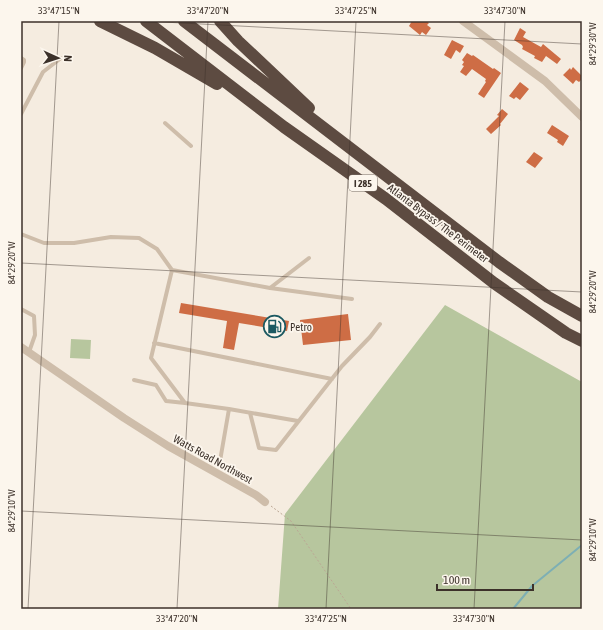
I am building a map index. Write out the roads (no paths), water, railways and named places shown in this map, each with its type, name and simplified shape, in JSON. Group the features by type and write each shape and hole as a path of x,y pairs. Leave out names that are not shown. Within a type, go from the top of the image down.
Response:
{"highway":[{"path":"100,21 155,48 206,77 284,127"},
{"name":"Atlanta Bypass / The Perimeter","path":"146,21 284,127 386,199 494,283 548,319 566,333 582,341"},
{"name":"Atlanta Bypass / The Perimeter","path":"184,21 499,262 548,297 582,316"},
{"path":"220,21 354,151"}],"street":[{"path":"463,21 545,81 582,117"},
{"name":"Watts Road Northwest","path":"21,347 124,418 168,446 265,502"}],"lane":[{"path":"21,58 24,62 21,68"},
{"path":"21,114 43,72 61,58"},
{"path":"165,123 191,146"},
{"path":"21,234 44,243 74,243 111,237 139,238 157,249 172,270 270,288 352,299"},
{"path":"270,288 309,258"},
{"path":"172,270 151,358 185,403"},
{"path":"21,309 34,316 35,334 32,354"},
{"path":"250,413 259,448 276,450 332,379 380,324"},
{"path":"154,343 332,379"},
{"path":"134,380 156,385 166,401 229,409 298,421"},
{"path":"220,461 229,409"}],"waterway":[{"path":"513,609 532,586 582,545"}],"place":[{"name":"Petro","path":"275,327"}]}
